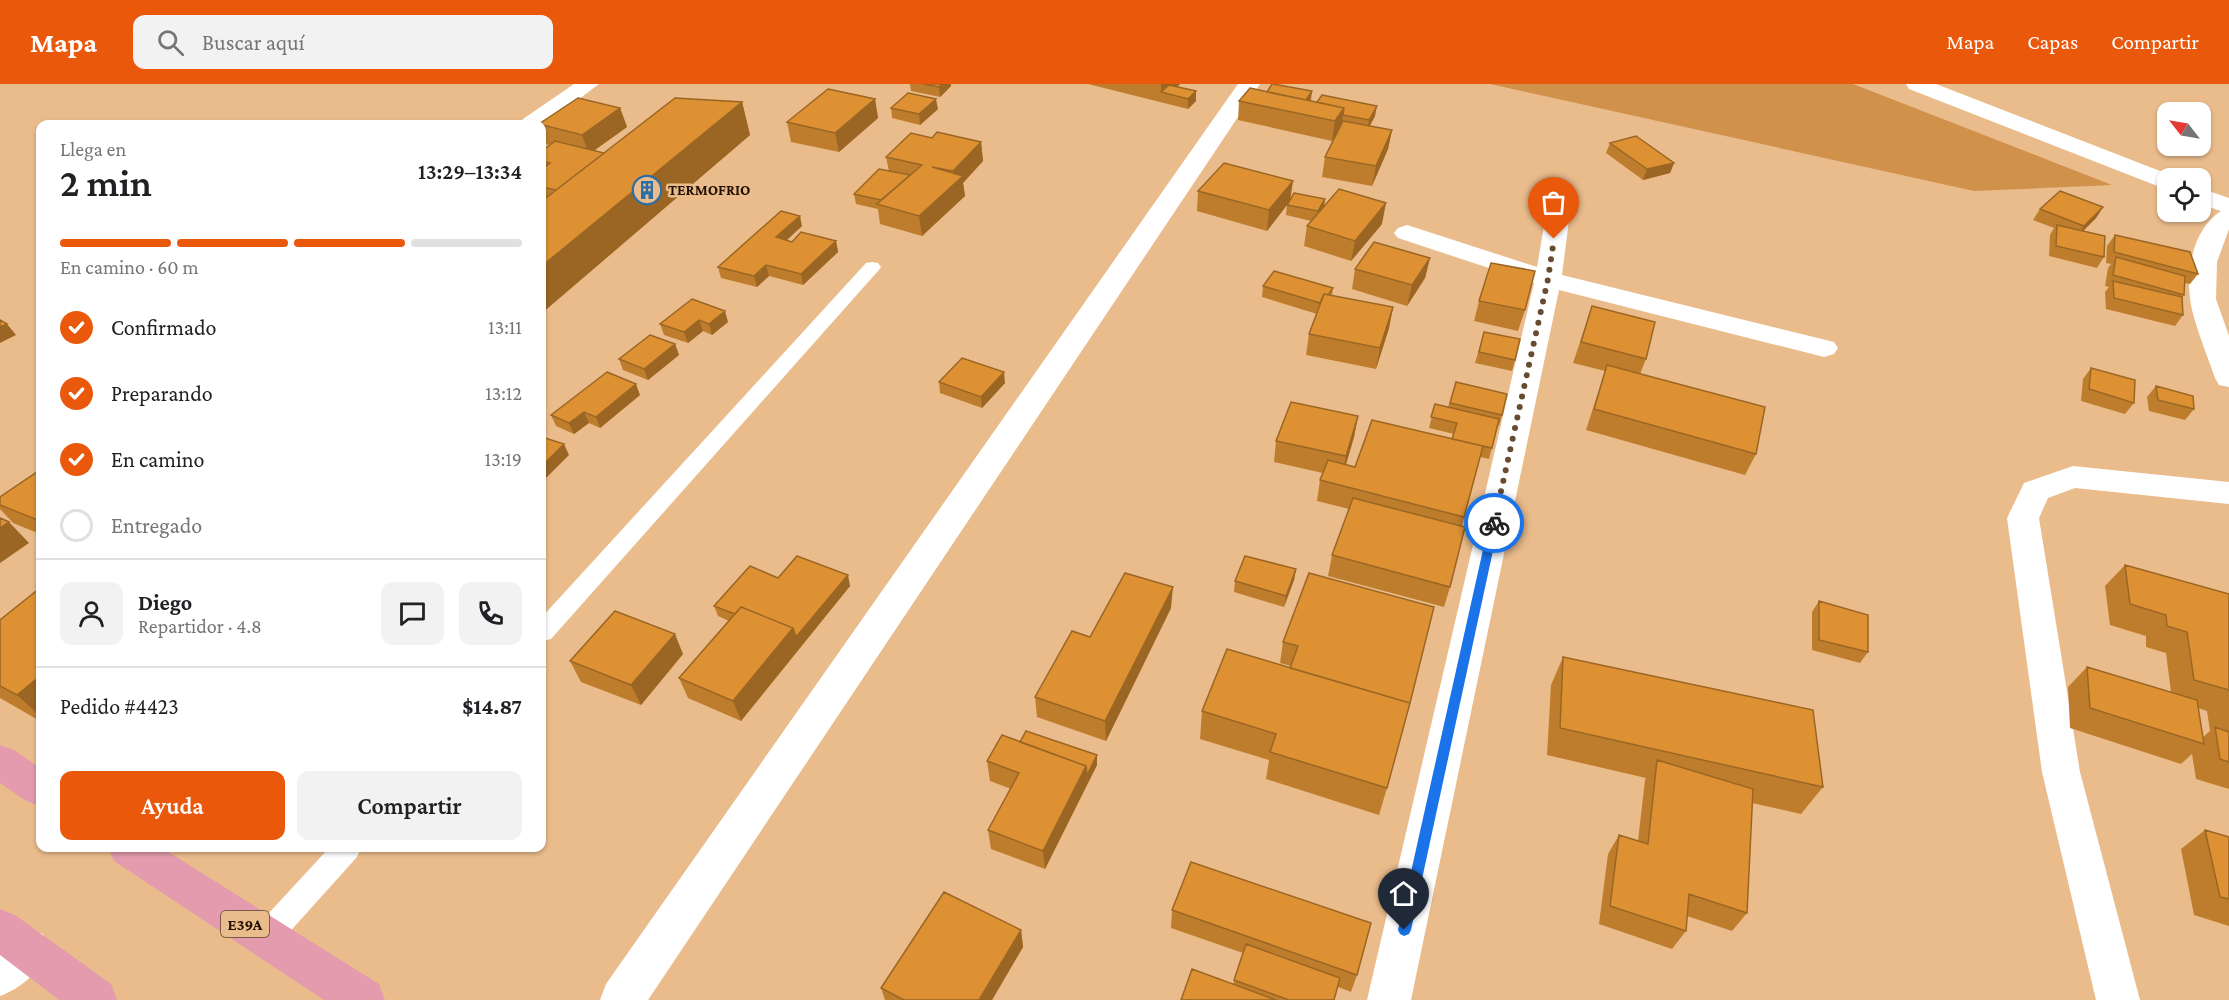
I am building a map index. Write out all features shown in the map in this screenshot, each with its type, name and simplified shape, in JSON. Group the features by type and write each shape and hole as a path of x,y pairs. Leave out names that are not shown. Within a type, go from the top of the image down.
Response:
{"main road":[{"path":"0,762 36,786"},
{"name":"E39A","path":"134,852 363,1000"},
{"path":"9,951 95,1000"}],"street":[{"path":"537,120 588,84"},
{"path":"622,1000 1249,84"},
{"path":"1917,84 2157,178"},
{"path":"2211,199 2229,206"},
{"path":"2229,217 2215,228 2204,262 2204,299 2229,378"},
{"path":"1389,1000 1548,279 1557,220"},
{"path":"1407,233 1548,279 1824,348"},
{"path":"2118,1000 2061,772 2023,518 2035,491 2073,477 2229,493"}],"lane":[{"path":"546,628 872,267"},
{"path":"266,937 343,852"}],"shaded area":[{"path":"1490,84 1853,84 2112,185 1974,191"}],"building":[{"path":"923,84 942,84 939,87"},
{"path":"1272,84 1312,91 1306,100 1267,92"},
{"path":"1169,85 1196,91 1188,99 1161,92"},
{"path":"1250,88 1344,108 1335,121 1239,101"},
{"path":"828,89 875,99 835,133 787,122"},
{"path":"908,93 936,99 919,114 891,108"},
{"path":"1322,95 1377,106 1369,120 1343,115 1344,108 1317,102"},
{"path":"578,98 620,108 582,135 546,126 545,120"},
{"path":"675,98 742,102 546,263 546,198"},
{"path":"1343,121 1392,130 1376,166 1325,157"},
{"path":"937,132 981,142 953,171 932,167 963,176 919,216 877,204 922,165 886,157 911,133 932,138"},
{"path":"1636,136 1674,163 1647,169 1610,143"},
{"path":"555,141 604,153 556,190 546,188 546,166 550,163 546,162 546,148"},
{"path":"1224,163 1293,181 1269,210 1198,191"},
{"path":"879,169 910,175 881,200 854,194"},
{"path":"1339,189 1386,203 1355,241 1307,226"},
{"path":"2060,191 2103,207 2084,226 2040,209"},
{"path":"1294,193 1325,199 1318,211 1287,205"},
{"path":"781,211 800,216 776,237 792,242 801,232 836,241 801,274 766,265 754,276 718,267"},
{"path":"2057,225 2105,236 2104,257 2056,246"},
{"path":"2115,235 2190,252 2198,274 2114,252"},
{"path":"1374,242 1430,258 1412,285 1355,269"},
{"path":"2116,257 2185,276 2184,295 2113,275"},
{"path":"1491,263 1535,271 1525,310 1479,301"},
{"path":"1274,271 1333,288 1328,295 1324,294 1320,303 1263,286"},
{"path":"2113,281 2182,297 2183,315 2114,298"},
{"path":"1324,294 1393,307 1380,348 1309,334"},
{"path":"692,299 725,311 709,324 699,320 684,332 660,324"},
{"path":"1592,306 1655,322 1646,359 1581,342"},
{"path":"0,320 7,324 0,327"},
{"path":"1484,332 1520,339 1515,360 1479,352"},
{"path":"650,335 675,344 644,369 619,359"},
{"path":"962,358 1004,372 981,397 939,382"},
{"path":"1607,365 1765,407 1756,454 1594,409"},
{"path":"2091,368 2135,380 2134,403 2089,389"},
{"path":"607,372 636,384 596,417 584,412 569,423 551,415"},
{"path":"1456,382 1507,394 1502,415 1450,403"},
{"path":"2156,386 2193,396 2194,409 2158,400"},
{"path":"1291,402 1358,416 1346,456 1276,441"},
{"path":"1435,404 1499,419 1492,448 1452,439 1457,423 1431,417"},
{"path":"1372,420 1483,446 1464,517 1320,480 1328,460 1355,467"},
{"path":"546,438 564,444 546,462"},
{"path":"36,473 36,519 0,505 0,497"},
{"path":"1353,498 1465,527 1450,587 1332,555"},
{"path":"0,518 9,522 0,528"},
{"path":"797,556 848,575 796,637 793,628 741,607 735,614 714,606 750,566 778,578"},
{"path":"1245,556 1296,569 1286,596 1235,581"},
{"path":"2125,565 2229,594 2229,690 2194,680 2187,632 2167,626 2166,615 2130,604"},
{"path":"1125,573 1173,587 1105,721 1035,697 1072,631 1090,637"},
{"path":"1309,573 1434,607 1410,703 1290,668 1298,646 1283,642"},
{"path":"36,591 36,679 17,695 0,686 0,620"},
{"path":"1819,601 1868,615 1868,652 1819,640"},
{"path":"741,607 793,628 733,701 679,678"},
{"path":"615,611 675,634 631,685 570,661"},
{"path":"1227,649 1410,703 1387,788 1270,752 1276,734 1202,711"},
{"path":"1563,657 1813,710 1823,787 1560,728"},
{"path":"2087,667 2197,700 2204,744 2090,708"},
{"path":"2215,727 2229,732 2229,762 2220,759"},
{"path":"1026,731 1097,755 1087,775 1086,766 1020,742"},
{"path":"1002,735 1086,766 1043,851 988,830 1019,773 987,761"},
{"path":"1657,760 1753,789 1747,913 1689,894 1686,931 1610,906 1619,835 1648,844"},
{"path":"2205,830 2229,837 2229,899 2220,897"},
{"path":"1191,862 1371,923 1357,975 1172,910"},
{"path":"944,892 1021,930 979,1000 904,1000 881,988"},
{"path":"1246,944 1340,978 1334,1000 1289,1000 1234,980"},
{"path":"1192,969 1276,1000 1181,1000"}],"way so far":[{"path":"1494,523 1548,279 1554,239"}],"place":[{"name":"TERMOFRIO","path":"647,190"}],"route":[{"path":"1404,930 1494,523"}]}
